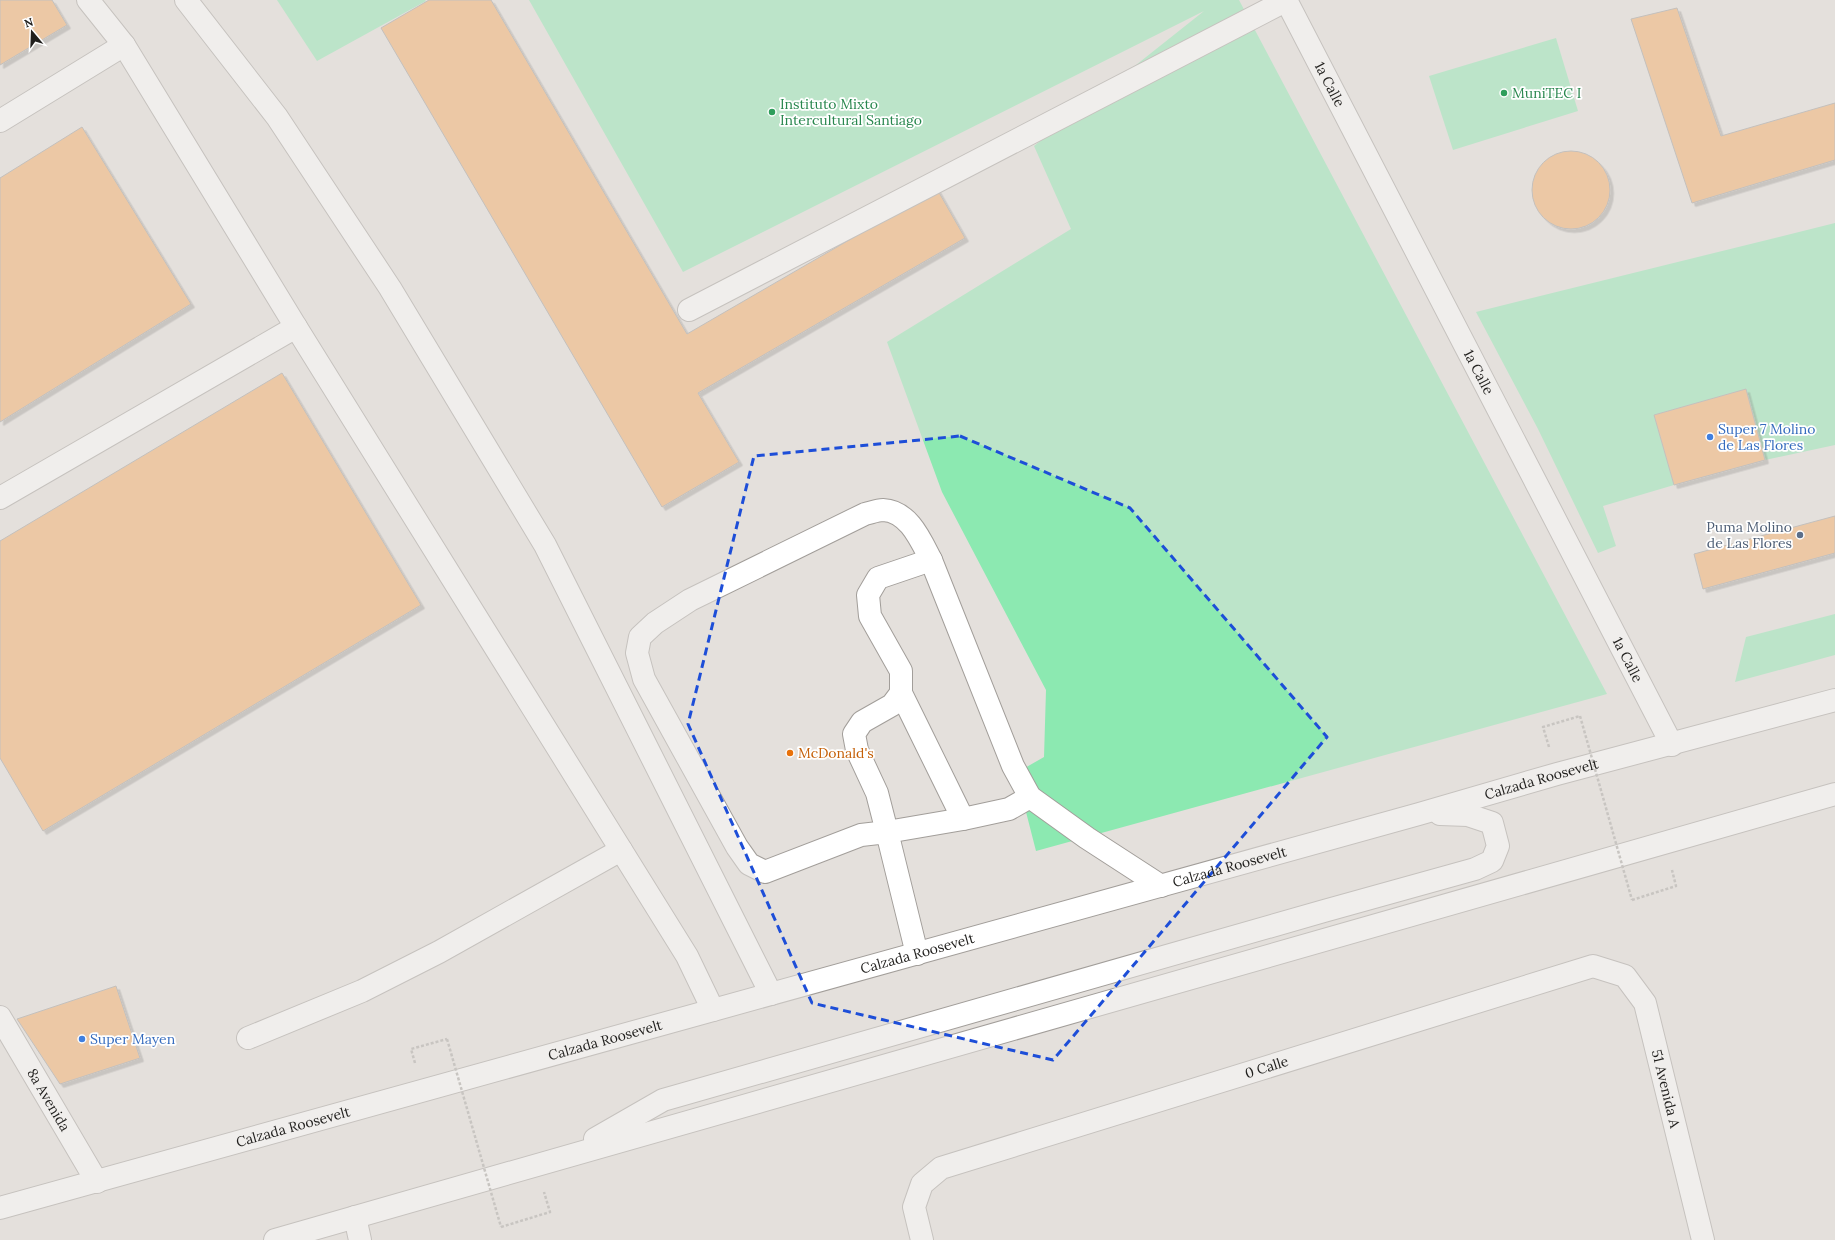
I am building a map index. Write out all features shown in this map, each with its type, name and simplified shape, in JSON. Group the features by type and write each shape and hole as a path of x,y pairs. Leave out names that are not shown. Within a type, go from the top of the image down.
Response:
{"main road":[{"path":"88,0 124,45 296,326 687,956 713,1010"},
{"path":"186,0 277,117 390,288 545,545 771,994"},
{"path":"689,310 1286,0"},
{"name":"1a Calle","path":"1286,0 1672,744"},
{"path":"0,121 124,45"},
{"path":"0,498 296,326"},
{"path":"1030,797 1009,809 963,819 861,835 764,872 749,864 737,847 644,679 637,653 640,637 655,623 690,600 865,514 883,510 899,514 916,532 931,560 1013,766 1030,797 1087,838 1161,886"},
{"path":"931,560 878,578 868,595 870,616 901,671 901,693 963,819"},
{"path":"901,693 892,705 862,722 854,734 857,750 877,793 917,954"},
{"name":"Calzada Roosevelt","path":"0,1208 1161,886 1557,774 1835,700"},
{"path":"275,1240 1835,794"},
{"path":"564,1157 663,1100 1324,910 1475,869 1492,861 1498,846 1492,824 1468,815 1419,814"},
{"path":"248,1038 369,988 439,952 621,850"},
{"name":"0 Calle","path":"922,1240 914,1207 922,1184 940,1168 1593,966"},
{"name":"51 Avenida A","path":"1593,966 1625,976 1645,1003 1703,1240"},
{"name":"8a Avenida","path":"0,1017 97,1182"},
{"path":"354,1217 360,1240"}],"path":[{"path":"1543,727 1580,716 1632,900 1676,886"},
{"path":"411,1049 447,1039 501,1227 550,1212"}],"highlighted area":[{"path":"960,436 1130,508 1327,737 1053,1060 812,1003 688,724 754,456"}],"green space":[{"path":"277,0 425,0 426,1 317,61"},
{"path":"529,0 1239,0 1607,694 1036,851 1016,773 1044,757 1046,690 942,492 887,342 1071,229 1034,146 1204,11 683,272"},
{"name":"MuniTEC I","path":"1556,38 1578,111 1453,150 1429,76"},
{"path":"1835,223 1835,445 1765,460 1746,389 1654,415 1674,485 1603,506 1616,546 1598,553 1538,429 1476,312"},
{"path":"1835,614 1835,655 1735,682 1746,637"}],"building":[{"path":"0,0 52,0 67,25 0,65"},
{"path":"429,0 491,0 687,334 937,189 965,238 698,393 739,462 662,507 381,28"},
{"path":"1677,8 1721,136 1835,103 1835,160 1692,203 1631,19"},
{"path":"82,127 191,304 0,422 0,178"},
{"path":"1571,151 1586,154 1598,163 1607,175 1610,190 1607,205 1598,217 1586,226 1571,229 1556,226 1544,217 1535,205 1532,190 1535,175 1544,163 1556,154"},
{"path":"282,373 421,605 43,831 0,758 0,541"},
{"name":"Super 7 Molino de Las Flores","path":"1746,389 1765,460 1674,485 1654,415"},
{"name":"Puma Molino de Las Flores","path":"1835,516 1835,553 1703,589 1694,554"},
{"name":"Super Mayen","path":"116,986 140,1058 60,1084 17,1019"}],"place":[{"name":"MuniTEC I","path":"1504,93"},
{"name":"Instituto Mixto Intercultural Santiago","path":"772,112"},
{"name":"Super 7 Molino de Las Flores","path":"1710,437"},
{"name":"Puma Molino de Las Flores","path":"1800,535"},
{"name":"McDonald's","path":"790,753"},
{"name":"Super Mayen","path":"82,1039"}]}
